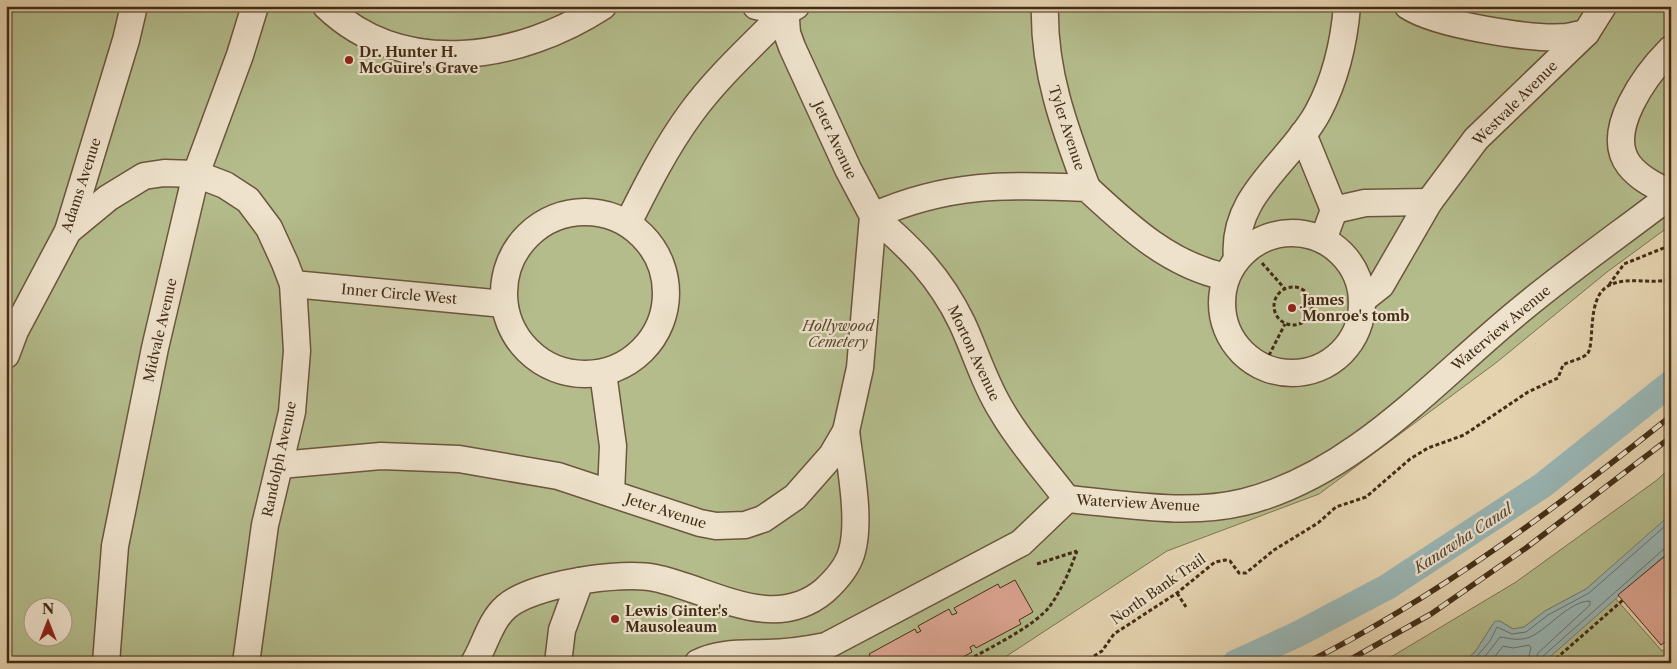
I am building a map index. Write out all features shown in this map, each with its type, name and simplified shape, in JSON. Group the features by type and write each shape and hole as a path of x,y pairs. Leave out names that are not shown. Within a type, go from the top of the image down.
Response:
{"lane":[{"name":"Adams Avenue","path":"6,355 15,331 68,231 124,48 134,6"},
{"name":"Midvale Avenue","path":"106,663 114,546 145,395 196,174 240,55 255,6"},
{"path":"326,6 348,26 378,41 416,52 452,53 483,52 523,43 569,26 603,6"},
{"path":"756,6 788,8"},
{"name":"Tyler Avenue","path":"1045,6 1048,58 1055,98 1087,188"},
{"path":"873,216 920,197 967,188 1011,186 1087,188 1133,230 1167,253 1196,268 1237,261 1272,235 1285,233 1311,235 1339,250 1351,265 1359,282 1362,300 1361,316 1356,332 1348,345 1330,361 1309,371 1293,373 1263,367 1246,357 1234,344 1226,329 1221,312 1221,294 1237,261 1235,240 1248,204 1303,134 1317,113 1334,74 1342,47 1347,6"},
{"path":"1408,6 1438,18 1496,30 1567,37 1586,33"},
{"name":"Westvale Avenue","path":"1362,300 1381,284 1429,202 1476,139 1586,33 1602,6"},
{"path":"628,223 655,170 691,113 718,80 788,8"},
{"name":"Jeter Avenue","path":"280,465 381,456 459,459 558,476 700,523 716,526 745,525 763,519 795,497 828,461 846,431 860,368 873,216 848,169 792,47 787,33 788,8"},
{"path":"1671,49 1652,70 1636,94 1624,122 1622,138 1624,156 1630,166 1645,180 1671,194"},
{"path":"1303,134 1334,210 1323,240"},
{"name":"Randolph Avenue","path":"68,231 108,198 144,176 164,173 196,174 225,185 248,200 269,228 294,284 296,359 292,412 265,525 246,663"},
{"name":"Waterview Avenue","path":"698,663 706,659 735,653 798,652 826,646 1021,543 1067,499 1192,508 1242,502 1285,489 1362,443 1401,413 1518,311 1671,194"},
{"path":"1334,210 1365,203 1429,202"},
{"path":"590,212 614,217 628,223 651,244 662,265 667,287 665,310 657,332 643,351 624,365 602,373 566,372 543,363 525,348 517,338 511,327 504,304 505,280 512,257 526,238 544,223 566,214 590,212"},
{"name":"Morton Avenue","path":"873,216 910,246 939,285 962,322 986,383 1003,414 1067,499"},
{"name":"Inner Circle West","path":"294,284 504,304"},
{"path":"602,373 613,446 611,493"},
{"path":"474,663 493,624 506,607 527,595 580,581 638,576 656,578 744,607 765,611 788,608 810,600 837,578 852,551 854,527 852,482 846,431"},
{"path":"558,663 562,630 580,581"}],"path":[{"name":"North Bank Trail","path":"1083,663 1102,651 1114,634 1177,593 1207,568 1225,560 1233,564 1239,573 1246,573 1274,550 1318,523 1336,507 1366,496 1410,459 1428,448 1464,436 1528,392 1558,378 1563,365 1587,355 1590,350 1591,322 1599,294 1624,264 1671,245"},
{"path":"1237,261 1285,289"},
{"path":"1608,285 1624,282 1662,282 1671,279"},
{"path":"1296,287 1302,289 1311,298 1310,316 1302,324 1296,326 1279,321 1274,310 1276,297 1285,289 1296,287"},
{"path":"1263,367 1285,324"},
{"path":"963,663 1038,619 1050,606 1067,576 1077,551"},
{"path":"1177,593 1186,607"},
{"path":"1551,663 1623,600"}],"green space":[{"name":"Hollywood Cemetery","path":"6,6 1671,6 1671,225 1607,272 1497,362 1319,494 1167,551 996,663 6,663"},
{"path":"1671,467 1671,516 1586,589 1545,611 1524,627 1513,629 1500,621 1493,624 1475,652 1462,663 1381,663 1516,582 1657,480"},
{"path":"1615,598 1662,651 1671,646 1671,663 1543,663"}],"water":[{"path":"1671,514 1671,550 1543,663 1462,663 1475,652 1495,621 1500,621 1513,629 1524,627 1545,611 1586,589"}],"building":[{"path":"1671,551 1671,643 1668,640 1661,645 1618,595"},
{"path":"1015,580 1033,612 1019,620 1021,624 976,648 974,645 970,647 972,652 952,663 939,663 938,661 935,663 863,663 871,658 869,654 915,629 917,633 921,631 918,626 949,609 952,615 957,613 954,608 998,584 1000,588"}],"waterway":[{"name":"Kanawha Canal","path":"1235,663 1298,634 1387,587 1543,485 1671,383"}],"railway":[{"path":"1306,663 1403,610 1495,549 1584,484 1671,416"},
{"path":"1344,663 1431,614 1526,548 1671,437"}],"place":[{"name":"Dr. Hunter H. McGuire's Grave","path":"349,60"},
{"name":"James Monroe's tomb","path":"1292,308"},
{"name":"Lewis Ginter's Mausoleaum","path":"615,619"}]}
